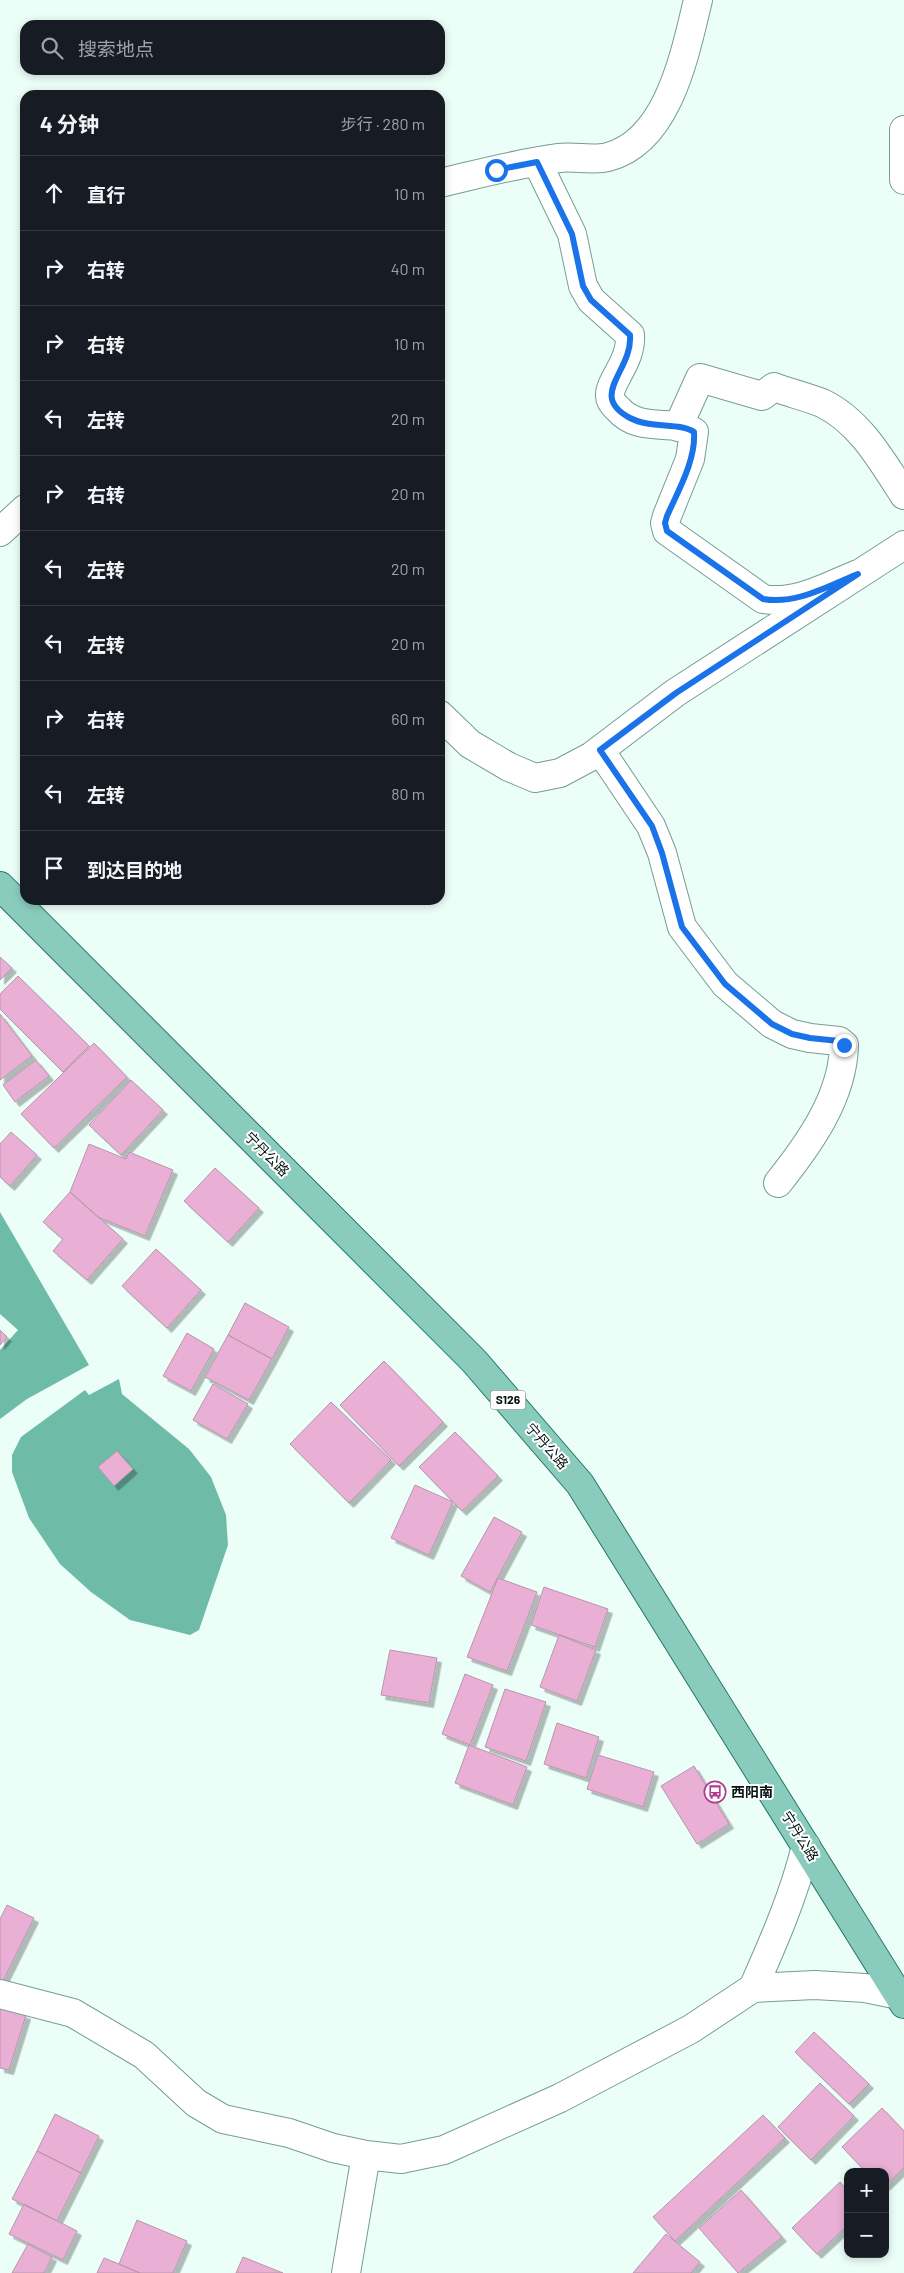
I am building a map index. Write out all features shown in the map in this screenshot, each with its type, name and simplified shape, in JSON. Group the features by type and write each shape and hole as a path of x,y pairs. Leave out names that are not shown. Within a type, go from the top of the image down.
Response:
{"main road":[{"name":"宁丹公路","path":"0,886 474,1360 580,1484 901,2000"}],"street":[{"path":"445,182 561,157 606,158 629,150 652,125 673,91 698,0"},
{"path":"904,130 904,180"},
{"path":"537,162 572,234 583,286 591,300 630,335 631,348 612,389 610,396 612,404 621,413 633,420 651,426 688,427 694,432 690,459 665,523 667,531 676,540 763,599 776,602 798,598 858,574"},
{"path":"678,427 700,378 762,396 774,387 823,404 852,423 875,451 904,495"},
{"path":"0,532 20,514"},
{"path":"445,720 470,744 509,767 535,778 560,773 600,750 676,693 904,545"},
{"path":"600,750 652,826 662,853 682,927 725,984 772,1024 792,1034 839,1041 844,1045 838,1082 824,1116 778,1183"},
{"path":"753,1988 790,1901 806,1846"},
{"path":"0,1994 73,2013 144,2055 196,2103 223,2119 289,2133 333,2148 366,2155 400,2159 444,2150 493,2130 560,2098 691,2029 753,1988 815,1985 865,1988 901,2000"},
{"path":"346,2273 366,2155"}],"shaded area":[{"path":"0,1212 89,1365 27,1399 0,1419 0,1350 18,1330 0,1314"},
{"path":"119,1379 122,1394 189,1449 211,1477 226,1515 228,1545 199,1630 190,1635 130,1620 91,1592 60,1564 29,1518 12,1472 12,1455 21,1437 85,1390 89,1395"}],"building":[{"path":"0,957 12,968 0,980"},
{"path":"18,976 89,1046 63,1072 0,1009 0,994"},
{"path":"0,1014 32,1056 0,1080"},
{"path":"94,1043 127,1077 54,1148 21,1114"},
{"path":"36,1060 49,1076 15,1102 3,1085"},
{"path":"131,1080 163,1110 121,1155 89,1125"},
{"path":"11,1132 37,1155 10,1186 0,1177 0,1144"},
{"path":"89,1144 126,1159 129,1152 173,1170 145,1236 98,1217 70,1192"},
{"path":"215,1168 259,1208 228,1242 184,1201"},
{"path":"70,1192 123,1239 87,1280 53,1251 63,1239 43,1222"},
{"path":"156,1249 201,1290 167,1328 122,1286"},
{"path":"245,1303 289,1327 272,1359 228,1335"},
{"path":"0,1330 7,1337 0,1345"},
{"path":"187,1333 214,1349 191,1391 163,1376"},
{"path":"228,1335 272,1359 249,1400 205,1377"},
{"path":"384,1361 443,1422 399,1466 340,1405"},
{"path":"213,1384 248,1404 227,1439 193,1420"},
{"path":"331,1402 391,1460 349,1503 290,1444"},
{"path":"455,1432 498,1476 462,1511 419,1467"},
{"path":"117,1451 133,1469 114,1486 98,1467"},
{"path":"415,1485 453,1502 429,1555 391,1538"},
{"path":"494,1517 522,1532 490,1592 461,1576"},
{"path":"498,1578 537,1592 507,1671 467,1657"},
{"path":"544,1587 608,1609 595,1647 531,1625"},
{"path":"559,1635 596,1650 577,1701 540,1687"},
{"path":"390,1650 437,1658 429,1703 381,1695"},
{"path":"465,1674 493,1685 470,1745 442,1734"},
{"path":"505,1689 546,1702 526,1761 485,1747"},
{"path":"557,1723 599,1737 586,1778 544,1764"},
{"path":"469,1745 527,1767 513,1805 455,1783"},
{"path":"598,1755 654,1772 643,1807 587,1789"},
{"path":"694,1766 729,1824 697,1844 661,1786"},
{"path":"7,1905 34,1918 3,1981 0,1980 0,1919"},
{"path":"0,2007 26,2015 9,2070 0,2068"},
{"path":"814,2032 869,2084 849,2104 795,2052"},
{"path":"820,2083 854,2116 811,2160 778,2127"},
{"path":"882,2108 904,2131 904,2168 889,2182 889,2168 862,2168 842,2147"},
{"path":"55,2114 99,2136 81,2173 37,2151"},
{"path":"763,2115 785,2138 675,2241 653,2217"},
{"path":"37,2151 81,2173 57,2221 12,2199"},
{"path":"840,2182 844,2186 844,2229 817,2254 792,2228"},
{"path":"741,2190 782,2237 738,2273 699,2228"},
{"path":"24,2204 77,2231 63,2260 9,2234"},
{"path":"137,2220 187,2241 173,2273 140,2273 119,2264"},
{"path":"666,2234 700,2262 691,2273 633,2273"},
{"path":"28,2244 52,2257 44,2273 12,2273"},
{"path":"243,2257 283,2273 236,2273"},
{"path":"104,2258 119,2264 140,2273 97,2273"}],"place":[{"name":"西阳南","path":"715,1792"}],"route":[{"path":"496,170 537,162 572,234 583,286 591,300 630,335 631,348 612,389 610,396 612,404 621,413 633,420 651,426 688,427 694,432 690,459 665,523 667,531 676,540 750,591 763,599 776,602 798,598 858,574 676,693 600,750 652,826 662,853 682,927 725,984 772,1024 792,1034 839,1041 844,1045"}]}
